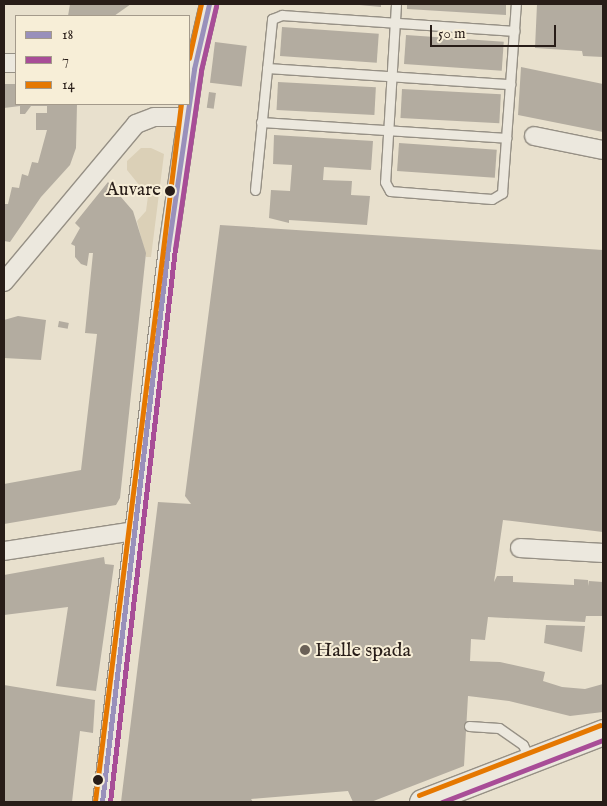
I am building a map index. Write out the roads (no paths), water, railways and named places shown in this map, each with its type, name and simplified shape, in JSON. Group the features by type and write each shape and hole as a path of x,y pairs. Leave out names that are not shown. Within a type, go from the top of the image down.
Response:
{"street":[{"path":"190,85 191,69 209,4"},
{"path":"102,802 134,531 189,105"},
{"path":"4,282 108,155 136,124 154,117 188,117"},
{"path":"534,136 603,150"},
{"path":"4,551 134,531"},
{"path":"520,548 603,554"},
{"path":"422,802 603,732"}],"lane":[{"path":"396,4 385,182 390,191 492,199 502,193 516,4"},
{"path":"255,190 272,18 282,15 514,31"},
{"path":"267,68 510,84"},
{"path":"261,122 506,138"},
{"path":"469,726 499,728 523,745 530,761"}],"place":[{"name":"Auvare","path":"170,191"},
{"name":"Halle spada","path":"305,650"}]}
